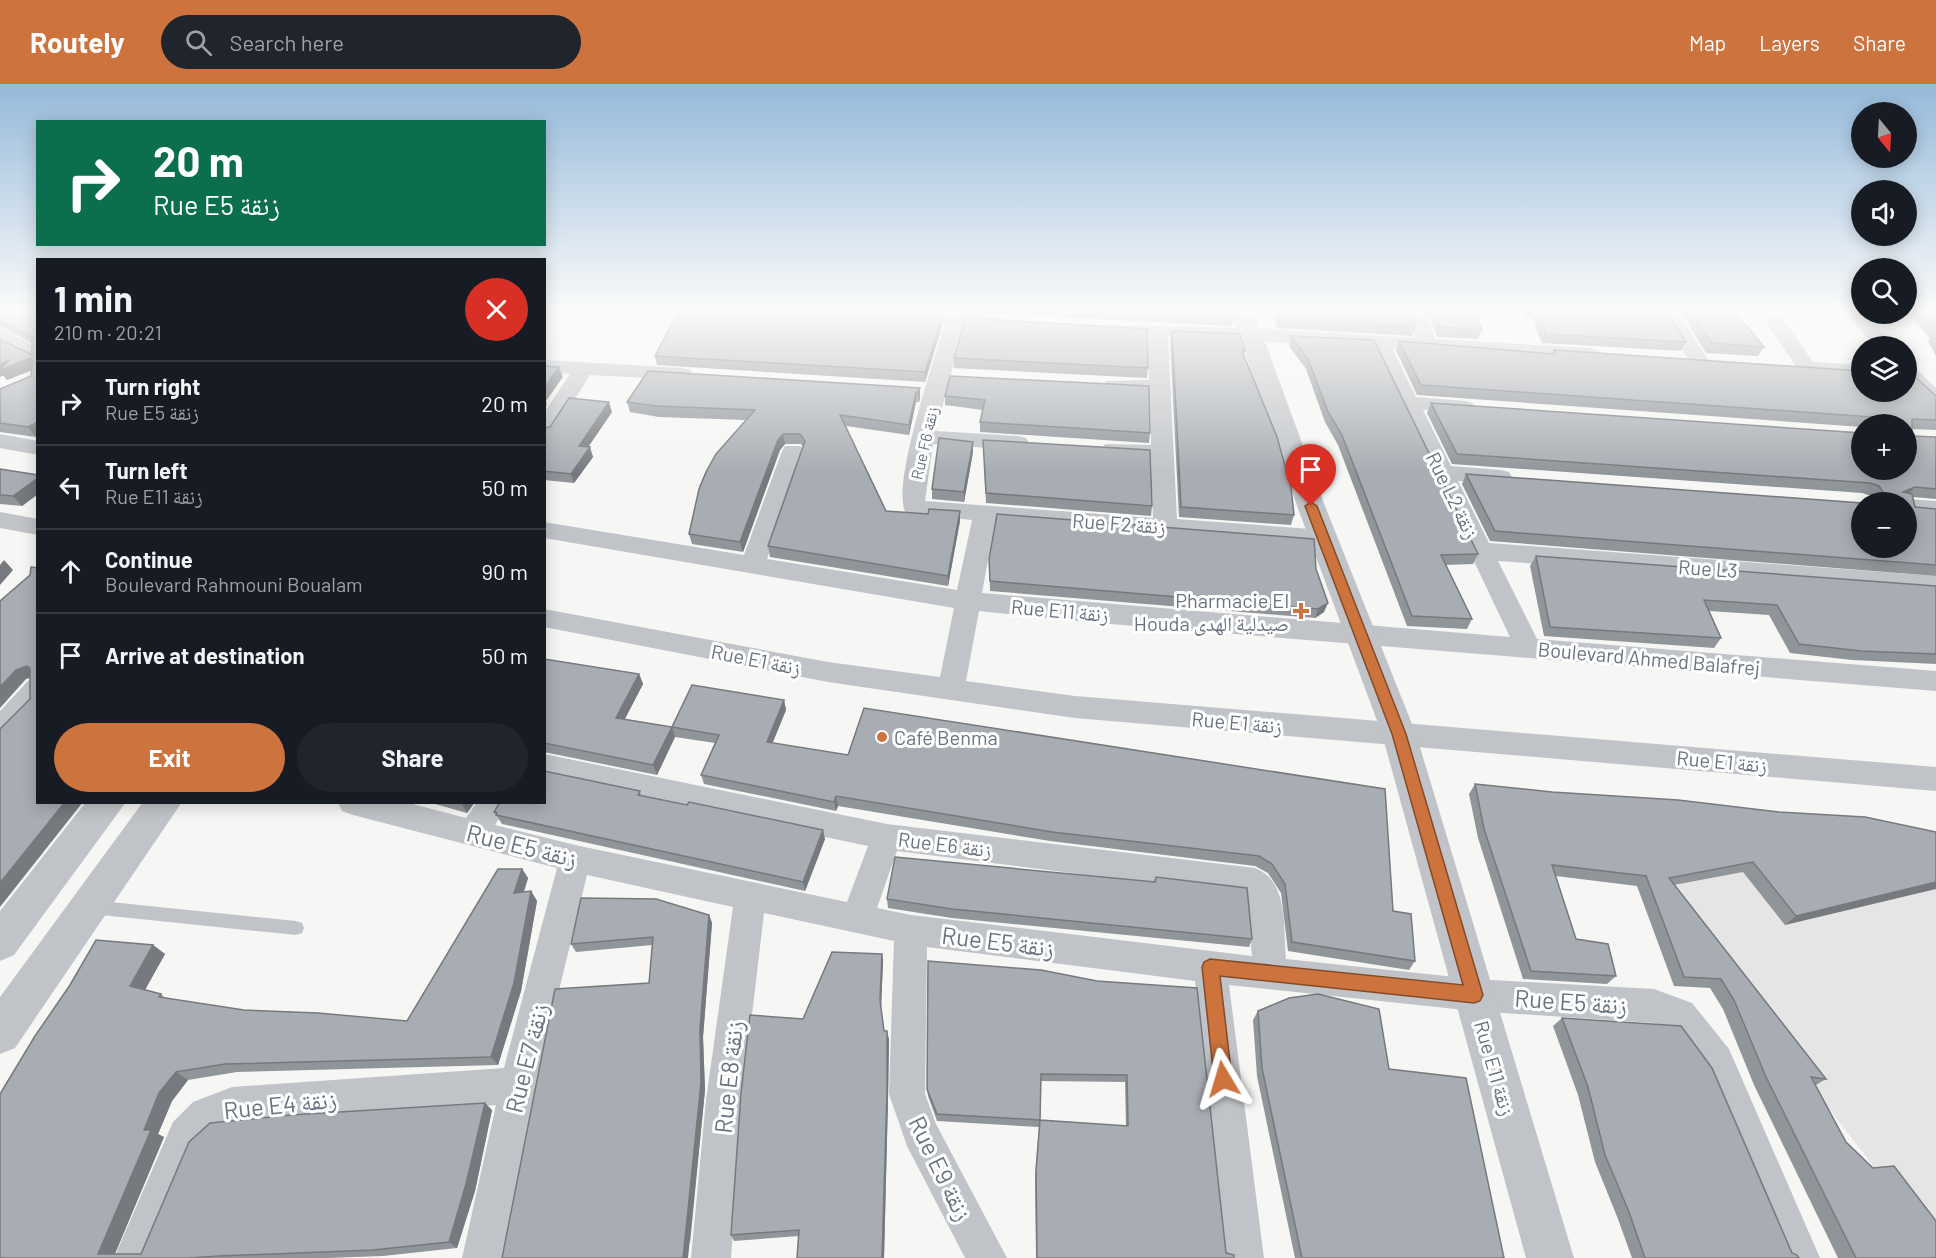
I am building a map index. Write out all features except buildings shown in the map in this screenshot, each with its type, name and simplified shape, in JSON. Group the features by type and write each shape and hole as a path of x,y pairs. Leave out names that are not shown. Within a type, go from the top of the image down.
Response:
{"street":[{"name":"Rue F6 زنقة","path":"914,508 912,492 944,364"},
{"path":"1159,364 1160,452 1165,526"},
{"path":"1261,364 1362,635"},
{"name":"Rue L2 زنقة","path":"1390,364 1528,648"},
{"path":"1804,364 1807,368"},
{"path":"546,366 701,375"},
{"path":"1785,366 1851,370"},
{"path":"546,428 584,368"},
{"path":"1917,374 1936,375"},
{"path":"912,389 963,377"},
{"path":"1917,382 1936,400"},
{"path":"1090,384 1160,387"},
{"path":"1409,403 1480,408"},
{"path":"924,437 1042,445"},
{"path":"0,441 36,446"},
{"path":"1089,447 1160,452"},
{"path":"753,565 793,451"},
{"path":"1442,473 1524,479"},
{"name":"Rue F2 زنقة","path":"914,508 1324,538"},
{"path":"1917,508 1936,509"},
{"path":"951,690 985,512"},
{"path":"0,520 36,527"},
{"name":"Rue E11 زنقة","path":"546,530 969,601 1362,635 1399,734 1550,1258"},
{"name":"Rue L3","path":"1480,551 1936,585"},
{"name":"Rue E1 زنقة","path":"546,618 828,672 1075,707 1936,779"},
{"name":"Boulevard Ahmed Balafrej","path":"1362,635 1936,681"},
{"path":"0,729 36,690"},
{"name":"Rue E6 زنقة","path":"546,765 887,837 1255,882 1264,893 1270,974"},
{"path":"0,942 106,804"},
{"path":"0,1034 163,804"},
{"name":"Rue E5 زنقة","path":"361,804 575,860 911,930 1270,974 1474,995 1654,1006 1680,1015 1716,1062 1800,1258"},
{"path":"474,832 493,804"},
{"path":"857,919 887,837"},
{"name":"Rue E7 زنقة","path":"482,1258 518,1085 575,860"},
{"name":"Rue E8 زنقة","path":"711,1258 724,1100 750,896"},
{"name":"Rue E9 زنقة","path":"911,930 907,1094 920,1133 987,1258"},
{"path":"1210,967 1244,1258"},
{"name":"Rue E4 زنقة","path":"134,1258 186,1135 199,1118 214,1109 232,1105 518,1085"}],"lane":[{"path":"89,907 296,928"}],"shaded area":[{"path":"1936,834 1936,1248 1660,888"}],"place":[{"name":"Pharmacie El Houda صيدلية الهدى","path":"1301,611"},
{"name":"Café Benma","path":"882,737"}],"route":[{"path":"1223,1079 1210,967 1474,995 1399,734 1311,506"}]}
